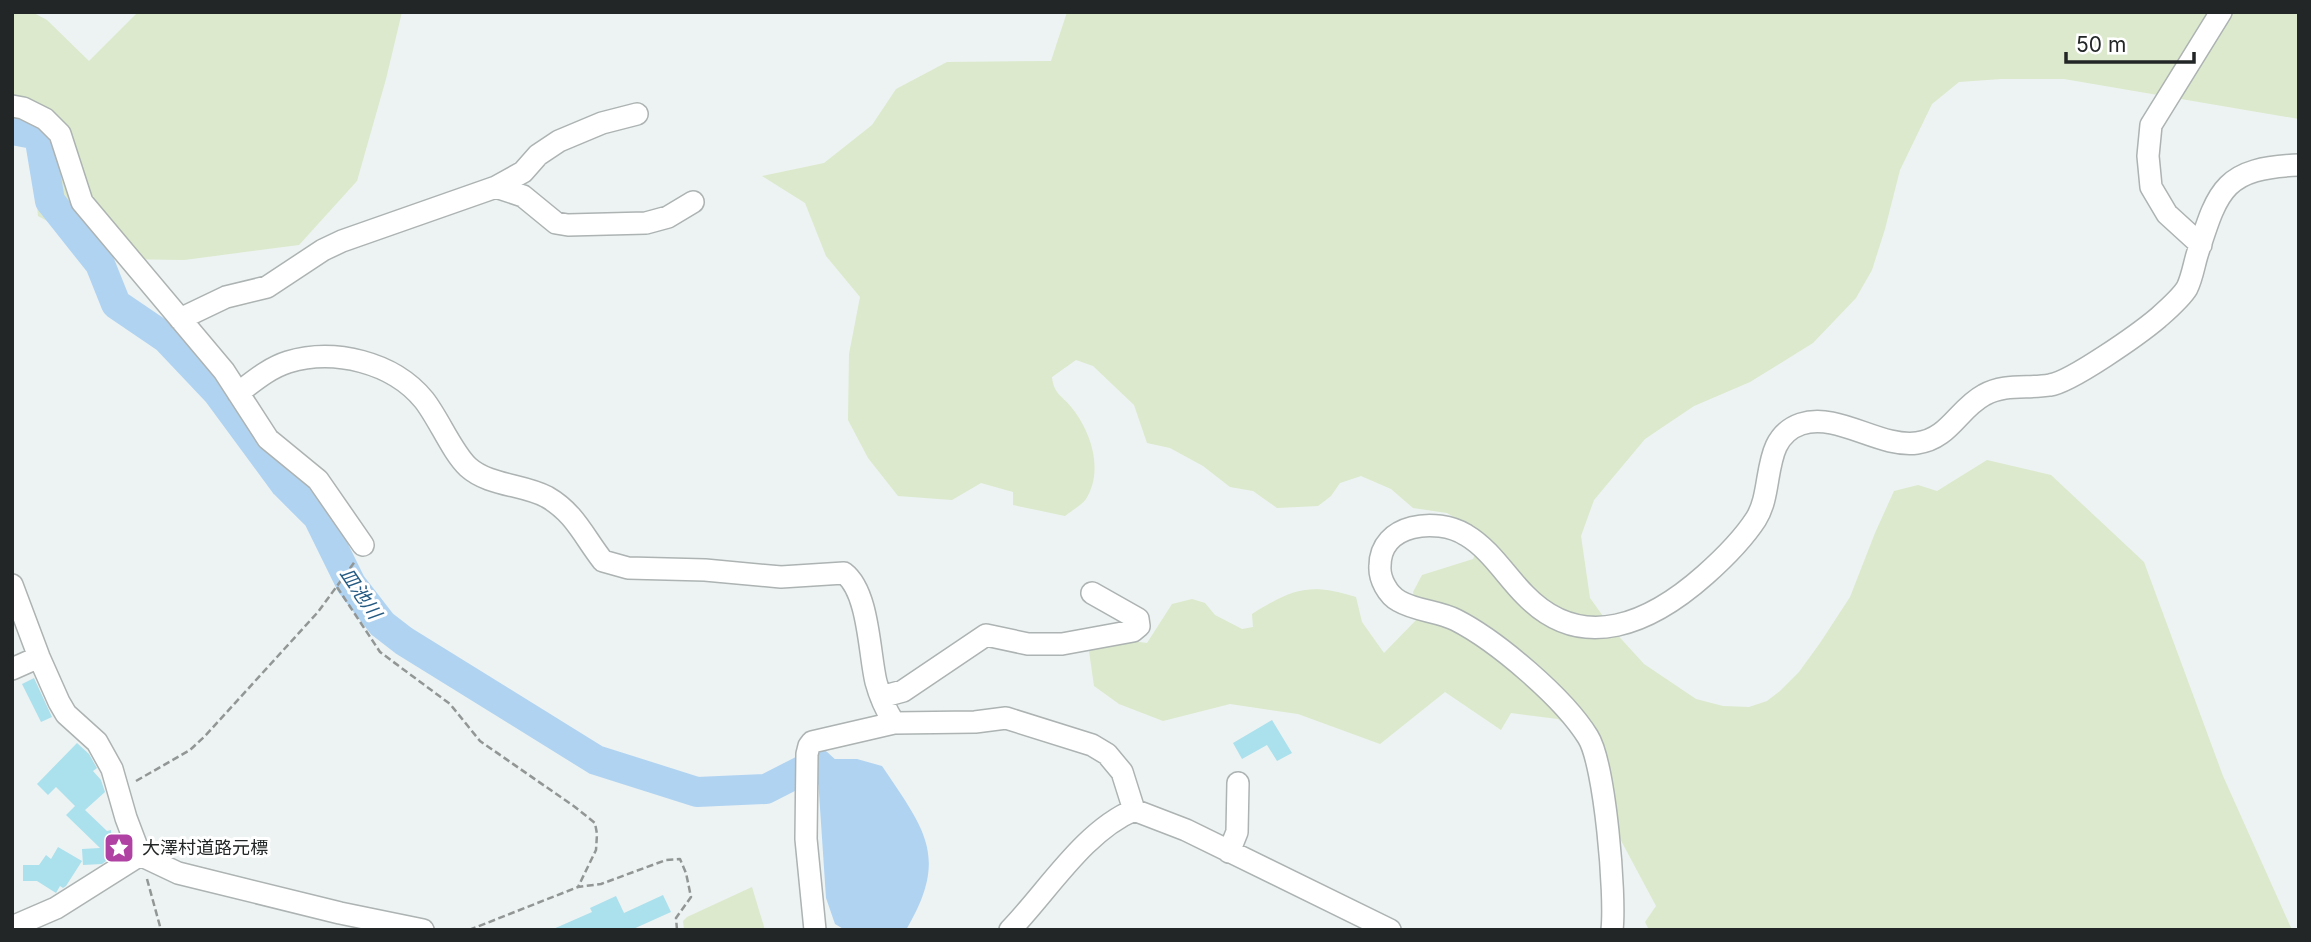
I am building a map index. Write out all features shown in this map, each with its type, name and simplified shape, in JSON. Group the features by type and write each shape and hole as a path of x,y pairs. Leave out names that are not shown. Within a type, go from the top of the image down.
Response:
{"street":[{"path":"2201,245 2167,214 2151,187 2148,156 2151,125 2221,12"},
{"path":"12,106 23,108 45,119 60,134 82,202 224,371 268,439 318,480 363,545"},
{"path":"180,319 226,297 267,287 323,250 342,241 496,187 523,172 538,155 559,141 602,123 637,114"},
{"path":"1612,930 1606,824 1600,774 1591,741 1573,716 1525,670 1484,638 1453,618 1397,601 1382,582 1379,563 1395,534 1411,527 1429,525 1464,533 1486,552 1527,597 1549,615 1567,624 1591,628 1625,624 1669,604 1705,575 1743,536 1763,506 1770,461 1776,444 1787,433 1802,424 1837,424 1898,444 1921,443 1943,434 1979,397 1998,388 2055,385 2112,352 2159,317 2186,289 2214,204 2223,188 2240,176 2273,166 2299,165"},
{"path":"496,187 523,196 556,223 568,225 646,223 668,217 693,202"},
{"path":"238,393 265,373 286,363 314,356 338,357 370,365 396,375 422,398 467,466 480,474 546,497 574,517 603,561 628,568 705,570 781,577 844,573 850,578 866,617 876,681 894,723"},
{"path":"12,585 39,657 66,714 97,742 112,769 117,791 141,855 178,873 423,930"},
{"path":"881,697 903,691 986,635 1028,644 1062,644 1133,631 1139,626 1138,619 1092,593"},
{"path":"12,669 39,657"},
{"path":"815,930 806,839 807,754 808,746 812,742 894,723 975,722 1006,718 1092,745 1107,754 1122,772 1134,810"},
{"path":"1229,852 1237,832 1238,783"},
{"path":"1134,810 1186,830 1390,930"},
{"path":"1010,930 1057,874 1106,826 1134,810"},
{"path":"12,926 56,908 141,855"}],"path":[{"path":"117,791 190,750 245,693 353,567"},
{"path":"337,587 380,652 450,704 480,741 594,823 597,834 596,850 579,887"},
{"path":"141,855 161,930"},
{"path":"469,930 579,887 601,884 666,860 680,859 691,897 676,918 677,930"}],"green space":[{"path":"12,12 32,12 47,20 89,61 138,12 402,12 357,181 299,245 184,260 117,259 38,216 31,148 12,141"},
{"path":"1067,12 2299,12 2299,119 2064,79 1959,82 1932,104 1900,170 1872,270 1856,298 1813,343 1750,382 1694,406 1645,439 1594,500 1581,536 1590,598 1613,630 1644,664 1696,699 1723,706 1749,707 1767,701 1780,691 1799,672 1820,643 1850,597 1894,491 1918,485 1937,491 1987,460 2051,475 2144,562 2223,776 2292,930 1649,930 1645,922 1656,906 1618,835 1608,759 1558,719 1511,713 1501,730 1445,692 1380,744 1298,714 1230,704 1163,721 1119,704 1094,686 1089,651 1123,640 1147,643 1172,604 1192,599 1205,603 1215,615 1242,629 1253,627 1252,614 1290,594 1313,589 1340,592 1356,597 1362,622 1384,653 1418,618 1413,592 1422,575 1473,559 1484,536 1447,513 1413,508 1391,489 1361,476 1340,483 1331,496 1318,506 1277,508 1253,491 1230,487 1203,466 1170,448 1147,443 1134,405 1093,366 1076,360 1052,377 1057,391 1085,428 1093,452 1094,476 1091,488 1079,506 1065,516 1013,505 1013,492 981,483 952,500 898,496 868,458 848,420 849,354 860,297 826,256 805,203 762,176 824,163 872,125 896,89 947,62 1051,61"},
{"path":"752,887 765,930 684,930 683,921 687,917"}],"water":[{"path":"835,759 857,759 882,766 920,826 929,862 927,882 906,930 845,930 835,924 826,898 817,763"}],"building":[{"path":"34,678 52,717 41,722 22,684"},
{"path":"1272,720 1292,753 1277,761 1267,745 1242,759 1233,743"},
{"path":"77,743 89,754 97,768 93,771 101,780 105,792 85,810 107,831 111,830 113,856 102,864 83,865 82,849 100,848 66,815 75,806 56,787 48,795 37,784"},
{"path":"58,847 82,861 66,886 60,886 56,893 37,881 23,881 23,865 39,865 46,855 51,859"},
{"path":"663,895 671,912 631,930 551,930 592,912 590,908 616,896 624,913"}],"waterway":[{"name":"皿池川","path":"12,130 39,135 50,201 100,264 116,304 166,338 218,393 285,484 318,517 351,584 382,624 404,641 596,760 697,792 766,789 817,763 830,775"}],"place":[{"name":"大澤村道路元標","path":"119,848"}]}
